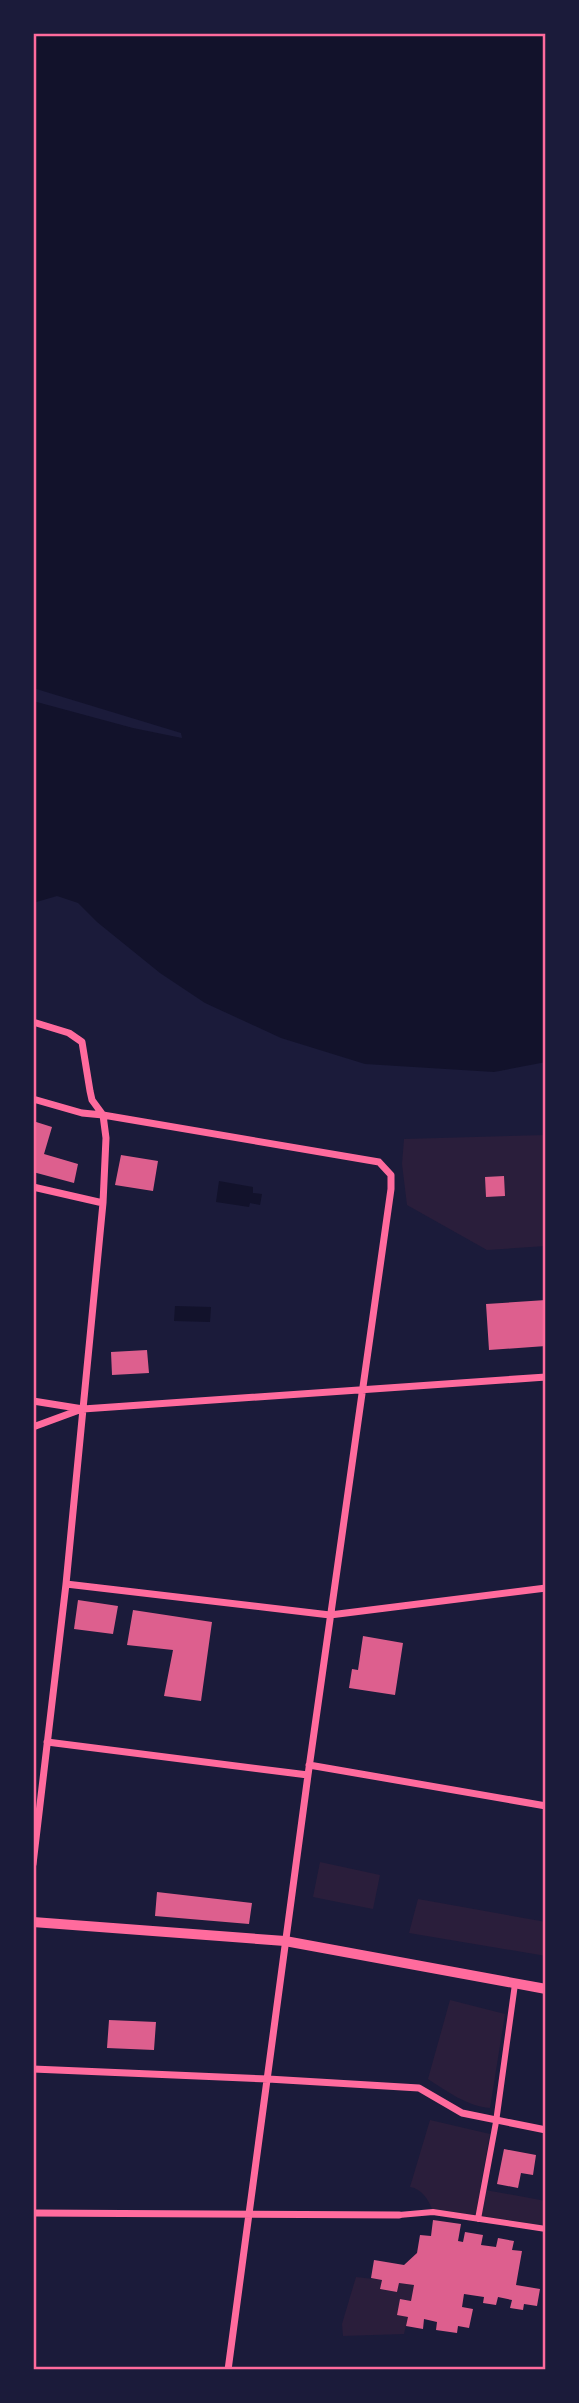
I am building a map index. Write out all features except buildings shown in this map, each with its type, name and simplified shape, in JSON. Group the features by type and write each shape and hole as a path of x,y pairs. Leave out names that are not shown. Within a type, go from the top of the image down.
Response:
{"street":[{"path":"33,1022 69,1033 82,1042 92,1100 103,1115 106,1138 103,1203 66,1584 33,1864"},
{"path":"33,1099 82,1114 103,1115 379,1162 391,1174 228,2370"},
{"path":"33,1187 103,1203"},
{"path":"33,1401 83,1409 362,1392 546,1377"},
{"path":"33,1426 83,1409"},
{"path":"66,1584 330,1615 546,1588"},
{"path":"47,1742 307,1775"},
{"path":"309,1765 546,1806"},
{"path":"33,1922 285,1941 546,1990"},
{"path":"478,2218 496,2122 515,1984"},
{"path":"33,2069 419,2088 462,2113 546,2130"},
{"path":"33,2213 250,2216 399,2215 433,2212 546,2229"}],"shaded area":[{"path":"33,33 546,33 546,1062 494,1072 365,1064 281,1038 205,1003 160,973 97,922 78,903 57,896 33,903"},
{"path":"546,1135 546,1246 487,1250 407,1205 402,1164 404,1139"},
{"path":"219,1181 253,1187 253,1193 262,1194 260,1205 250,1203 249,1207 216,1202"},
{"path":"175,1306 211,1307 210,1322 174,1321"},
{"path":"320,1862 380,1875 373,1909 313,1897"},
{"path":"418,1899 546,1922 546,1956 409,1933"},
{"path":"450,2000 505,2014 490,2108 466,2101 428,2079"},
{"path":"430,2120 490,2134 480,2189 546,2201 546,2226 432,2209 424,2195 410,2187"},
{"path":"356,2277 382,2280 380,2289 397,2292 399,2283 414,2285 411,2301 400,2299 397,2314 408,2317 404,2334 343,2336 342,2324"}],"pier":[{"path":"33,688 181,733 182,738 133,728 33,701"}]}
